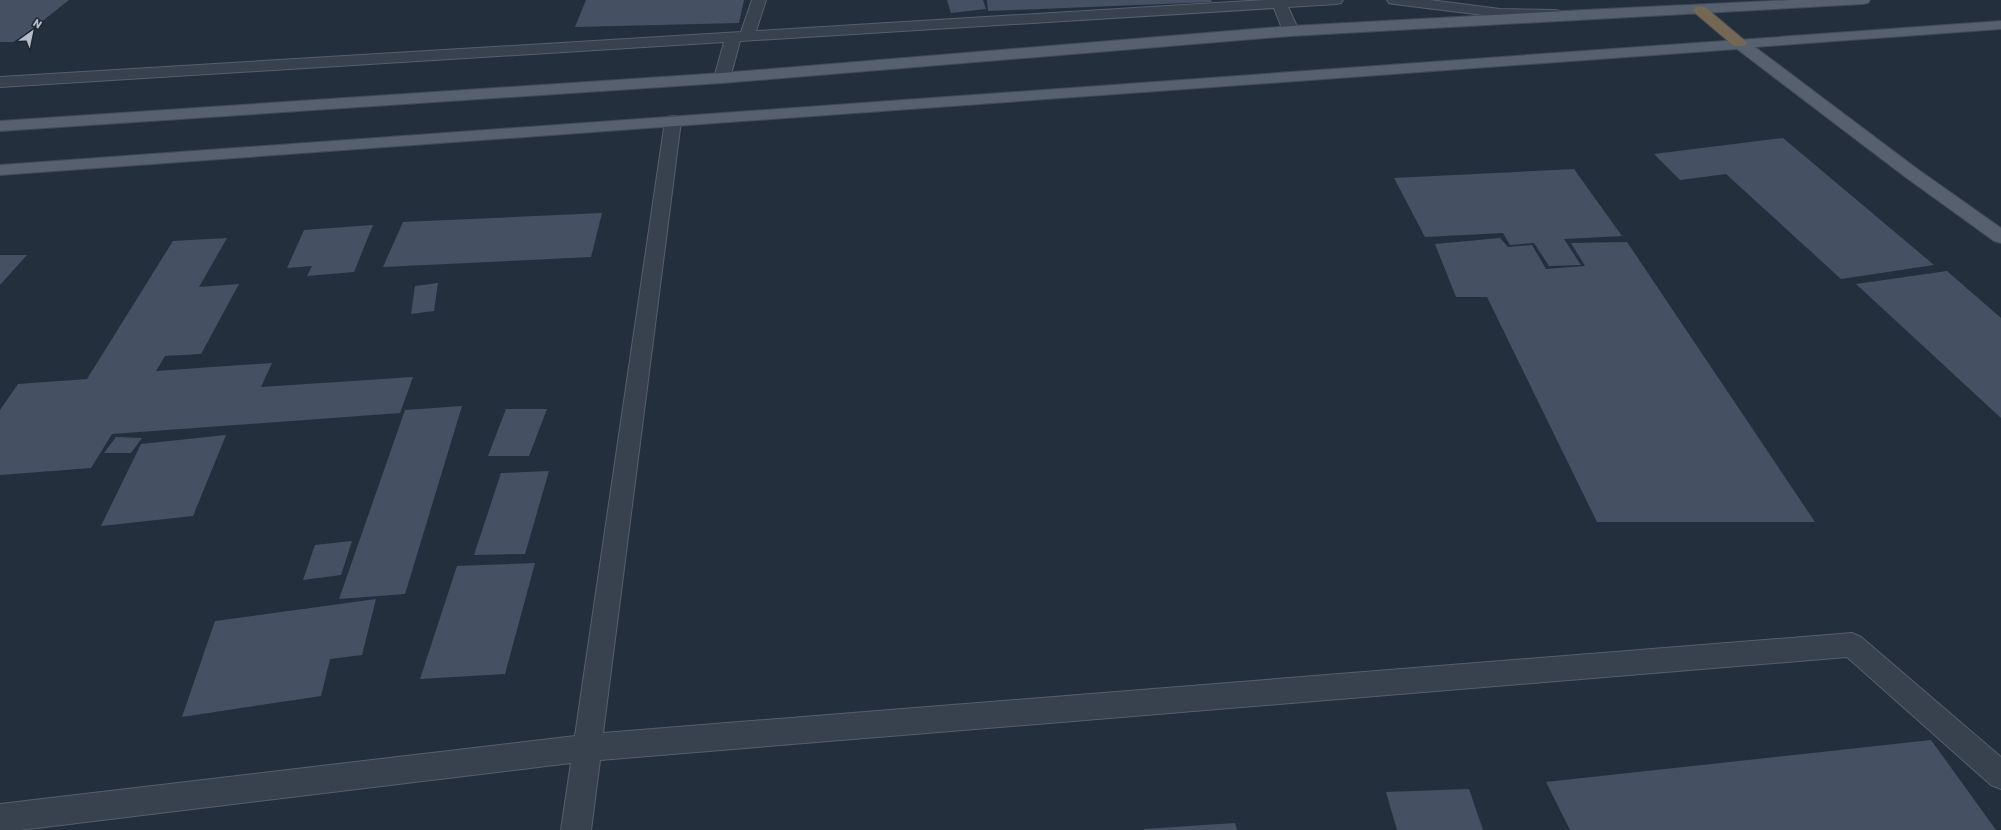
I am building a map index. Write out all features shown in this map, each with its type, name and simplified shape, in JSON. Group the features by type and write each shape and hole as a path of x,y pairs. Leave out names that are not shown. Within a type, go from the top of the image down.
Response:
{"highway":[{"path":"1700,10 1739,43"}],"main road":[{"path":"1686,0 1700,10"},
{"path":"0,126 722,78 1291,30 1584,14 1700,10 1863,0"},
{"path":"0,170 2001,25"},
{"path":"1739,43 1910,172 2001,237"}],"street":[{"path":"722,78 740,37 759,0"},
{"path":"0,82 1336,0"},
{"path":"1394,0 1500,13 1584,14"},
{"path":"1279,4 1291,30"},
{"path":"576,830 673,121"},
{"path":"0,818 587,748 1852,645 2001,775"}],"building":[{"path":"0,0 69,0 16,42 0,42"},
{"path":"586,0 744,0 739,23 575,27"},
{"path":"947,0 983,0 986,9 951,13"},
{"path":"987,0 1211,0 1212,2 988,11"},
{"path":"1783,138 1934,265 1841,279 1726,174 1680,180 1654,154"},
{"path":"1574,169 1622,236 1564,239 1581,265 1549,266 1534,243 1510,245 1503,233 1425,237 1394,178"},
{"path":"602,213 591,257 383,267 403,222"},
{"path":"373,225 354,272 307,276 312,266 287,268 304,230"},
{"path":"227,238 199,287 239,284 201,354 165,356 156,371 272,363 261,387 413,377 400,413 112,434 91,468 0,475 0,410 18,384 87,379 173,241"},
{"path":"1500,238 1508,247 1532,245 1546,269 1585,266 1571,243 1627,242 1815,522 1597,522 1487,297 1456,297 1435,244"},
{"path":"0,255 27,255 0,285"},
{"path":"1947,271 2001,318 2001,418 1856,284"},
{"path":"438,283 434,311 411,314 415,286"},
{"path":"462,406 405,594 339,599 405,410"},
{"path":"506,409 547,409 529,456 488,456"},
{"path":"226,435 193,516 101,526 141,444"},
{"path":"116,437 142,438 131,453 104,453"},
{"path":"549,471 525,554 474,555 501,473"},
{"path":"352,541 341,575 303,580 315,545"},
{"path":"535,563 505,674 420,679 457,566"},
{"path":"376,599 362,655 330,659 321,696 182,717 215,621"},
{"path":"1931,740 1996,830 1570,830 1546,782"},
{"path":"1469,789 1483,830 1397,830 1386,792"},
{"path":"1235,823 1237,830 1144,830 1144,829"}]}
